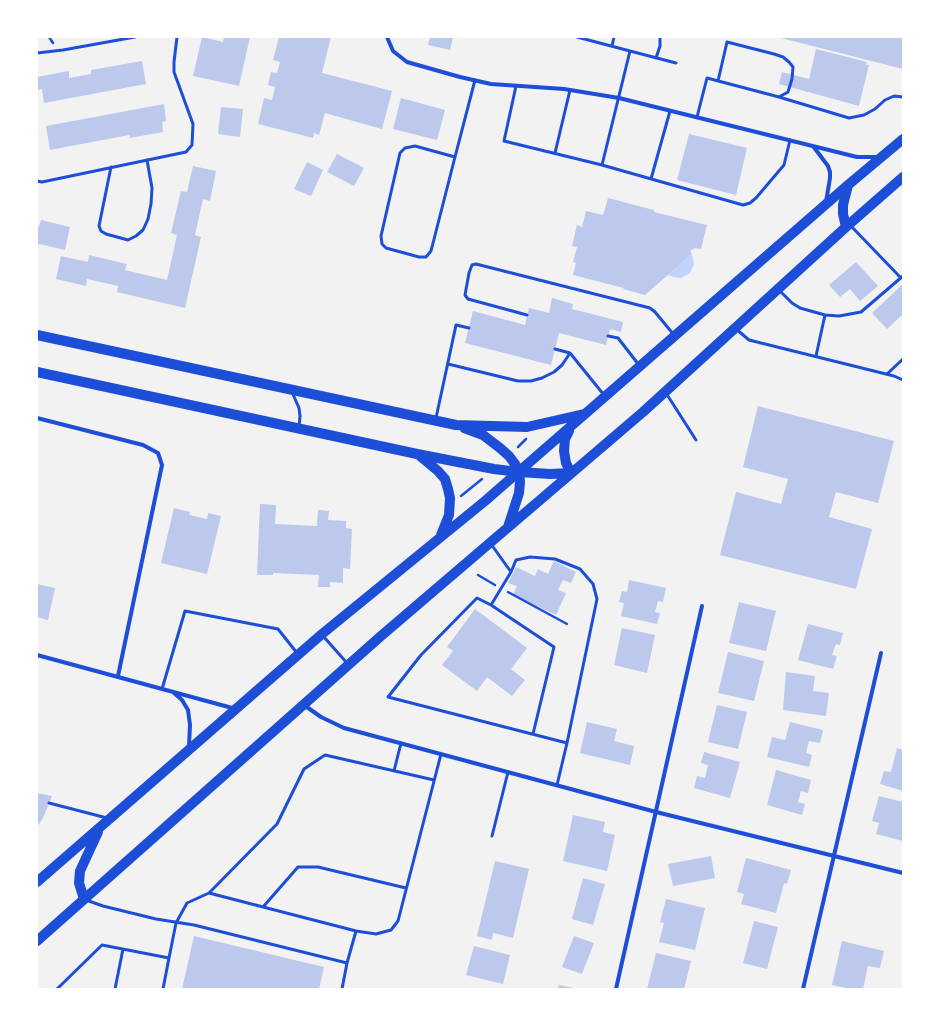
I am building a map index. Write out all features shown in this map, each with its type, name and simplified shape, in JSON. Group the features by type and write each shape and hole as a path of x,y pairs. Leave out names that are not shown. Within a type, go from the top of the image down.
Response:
{"main road":[{"path":"37,882 298,654 485,501 848,185 903,139"},
{"path":"37,940 303,704 643,412 847,226 903,178"},
{"path":"847,226 843,214 843,205 848,185"},
{"path":"37,335 435,420 456,425 483,436 500,448 512,460 519,472 519,493 508,527"},
{"path":"37,372 417,454 494,469 543,474 571,473"},
{"path":"456,425 527,427 587,413"},
{"path":"570,428 565,439 564,451 566,462 571,473"},
{"path":"417,454 438,471 445,479 448,488 450,498 449,515 440,537"},
{"path":"84,899 79,883 80,871 100,828"}],"street":[{"path":"387,37 393,51 408,62 491,84 570,90 619,98 857,156 881,157"},
{"path":"813,146 828,166 830,172 825,205"},
{"path":"37,418 143,445 158,453 162,465 118,676"},
{"path":"616,989 702,606"},
{"path":"803,989 881,653"},
{"path":"37,655 236,709"},
{"path":"172,691 182,700 188,710 190,731 188,751"},
{"path":"303,704 321,717 344,728 656,812 903,873"}],"lane":[{"path":"37,52 63,50 135,37"},
{"path":"37,181 42,182 186,152 192,145 193,124 174,72 177,37"},
{"path":"578,37 676,63"},
{"path":"612,46 614,37"},
{"path":"656,58 660,46 660,37"},
{"path":"718,81 727,42 774,54 783,57 793,68 788,92 779,97"},
{"path":"602,165 630,51"},
{"path":"697,117 707,78 779,97 849,118 864,115 875,109 885,100 894,96 903,98"},
{"path":"455,157 415,146 405,148 400,153 381,236 382,244 386,248 419,257 426,257 431,251 475,80"},
{"path":"516,86 504,141 602,165 743,204 750,203 756,198 784,165 790,140"},
{"path":"555,153 570,90"},
{"path":"651,179 670,111"},
{"path":"111,168 99,226 101,231 106,234 128,240 143,230 148,219 152,188 147,160"},
{"path":"778,289 796,305 825,315 839,316 861,312 902,277 847,226"},
{"path":"527,315 468,300 465,295 469,272 472,265 476,264 650,308 675,337"},
{"path":"816,356 825,315"},
{"path":"435,420 456,325 469,328"},
{"path":"735,328 749,340 887,374 903,380"},
{"path":"608,336 618,338 640,367"},
{"path":"554,349 570,353 606,397"},
{"path":"448,364 518,381 531,381 542,378 554,372 562,365 570,353"},
{"path":"887,374 903,359"},
{"path":"291,389 299,408 300,416 298,428"},
{"path":"665,392 696,440"},
{"path":"490,542 511,572"},
{"path":"491,605 511,572 516,560 530,556 555,559 580,569 593,584 597,599 557,785"},
{"path":"533,734 554,646 491,605 477,598 421,655 388,697 567,743"},
{"path":"162,689 185,611 278,628 298,654"},
{"path":"322,634 348,665"},
{"path":"394,771 400,743"},
{"path":"210,893 356,930 376,934 391,930 398,921 441,754"},
{"path":"163,989 176,922 187,903 210,893 277,824 304,769 325,755 434,780"},
{"path":"492,836 508,772"},
{"path":"49,803 110,819"},
{"path":"263,907 298,867 318,867 406,888"},
{"path":"84,899 103,906 194,925 347,963"},
{"path":"342,989 356,930"},
{"path":"57,989 102,945 169,958"},
{"path":"115,989 124,949"}],"path":[{"path":"518,447 527,438 527,434"},
{"path":"459,498 484,477"},
{"path":"478,576 567,624"}],"water":[{"path":"692,254 694,264 690,273 681,278 668,275"}],"building":[{"path":"202,37 223,42 224,37 250,37 239,86 193,76"},
{"path":"279,37 331,37 322,73 392,91 382,129 325,113 319,135 314,133 313,138 258,124 264,98 272,100 275,87 268,85 271,72 277,73 280,62 273,60"},
{"path":"430,37 453,37 450,50 428,45"},
{"path":"903,37 903,69 781,38"},
{"path":"816,49 867,62 866,65 869,65 859,106 779,84 782,72 809,79"},
{"path":"142,61 146,84 44,103 42,89 38,90 37,77 69,71 69,78 91,74 91,70"},
{"path":"401,98 445,110 437,140 393,129"},
{"path":"164,104 166,121 162,122 163,132 130,138 129,135 50,150 46,126"},
{"path":"221,107 243,109 240,137 218,134"},
{"path":"689,134 747,148 736,195 677,180"},
{"path":"337,154 364,168 354,186 327,172"},
{"path":"307,162 323,170 311,196 294,189"},
{"path":"193,166 216,171 210,201 203,199 195,235 201,237 185,308 117,292 118,286 87,279 86,286 56,279 61,256 88,262 89,255 127,264 125,270 167,280 177,235 171,233 181,191 187,192"},
{"path":"608,198 654,210 654,212 707,225 701,249 695,248 690,251 692,254 645,295 573,275 576,263 573,262 577,247 572,246 577,225 582,227 586,211 603,215"},
{"path":"41,220 70,227 65,250 39,244 37,248 37,226 39,227"},
{"path":"856,262 878,286 860,301 850,289 840,297 829,285"},
{"path":"903,284 903,314 887,329 872,313"},
{"path":"552,298 573,304 572,309 623,322 621,332 610,329 606,345 559,333 551,365 465,343 473,311 525,325 529,308 549,313"},
{"path":"758,406 894,441 878,503 836,492 829,517 872,529 856,589 720,555 736,492 781,504 788,479 743,467"},
{"path":"260,504 276,505 275,524 317,526 318,510 329,511 328,520 346,521 346,528 352,529 350,569 343,568 343,583 330,582 330,587 318,587 319,575 273,573 273,575 257,575"},
{"path":"174,508 190,512 189,515 207,519 208,513 221,516 207,574 161,563"},
{"path":"554,561 576,572 571,583 563,580 558,590 566,593 556,615 513,595 517,586 508,583 516,567 535,576 538,569 548,574"},
{"path":"629,580 666,588 663,602 658,601 655,612 660,613 657,624 621,616 624,603 619,602 622,591 627,592"},
{"path":"37,584 55,588 48,620 37,617"},
{"path":"739,602 776,611 766,651 729,643"},
{"path":"475,609 527,648 511,669 525,680 512,696 487,677 477,691 442,665 453,651 447,647"},
{"path":"808,624 843,633 840,645 836,644 832,655 837,656 833,669 798,660"},
{"path":"622,628 655,635 647,673 614,665"},
{"path":"728,652 764,661 754,701 718,693"},
{"path":"786,672 815,676 813,691 829,693 826,716 783,710"},
{"path":"717,705 747,712 738,749 708,742"},
{"path":"587,722 617,729 614,741 634,746 630,765 580,753"},
{"path":"790,722 823,730 820,743 809,741 806,753 812,755 809,767 767,757 772,737 785,740"},
{"path":"897,748 903,750 903,791 880,784 884,771 891,772"},
{"path":"704,752 740,762 730,798 694,788 697,776 705,778 708,765 701,763"},
{"path":"776,770 811,780 808,793 801,791 798,802 805,804 802,815 767,805"},
{"path":"37,793 52,796 43,818 37,827"},
{"path":"879,796 903,802 903,841 876,834 879,823 872,821"},
{"path":"573,815 605,822 603,832 615,835 607,871 563,861"},
{"path":"711,856 715,878 673,886 668,864"},
{"path":"746,858 791,870 787,884 784,883 776,913 741,904 744,894 737,892"},
{"path":"495,861 529,869 513,938 493,933 492,940 477,936"},
{"path":"583,878 605,884 593,925 572,919"},
{"path":"666,899 705,908 695,950 659,942 664,923 660,922"},
{"path":"754,921 778,927 767,969 743,963"},
{"path":"194,936 324,967 319,989 182,989"},
{"path":"574,936 594,943 582,974 562,967"},
{"path":"842,941 884,951 880,968 868,966 863,989 850,989 832,985"},
{"path":"474,946 510,955 503,984 466,975"},
{"path":"656,953 691,961 684,989 647,989"},
{"path":"559,985 574,988 574,989 558,989"}]}
